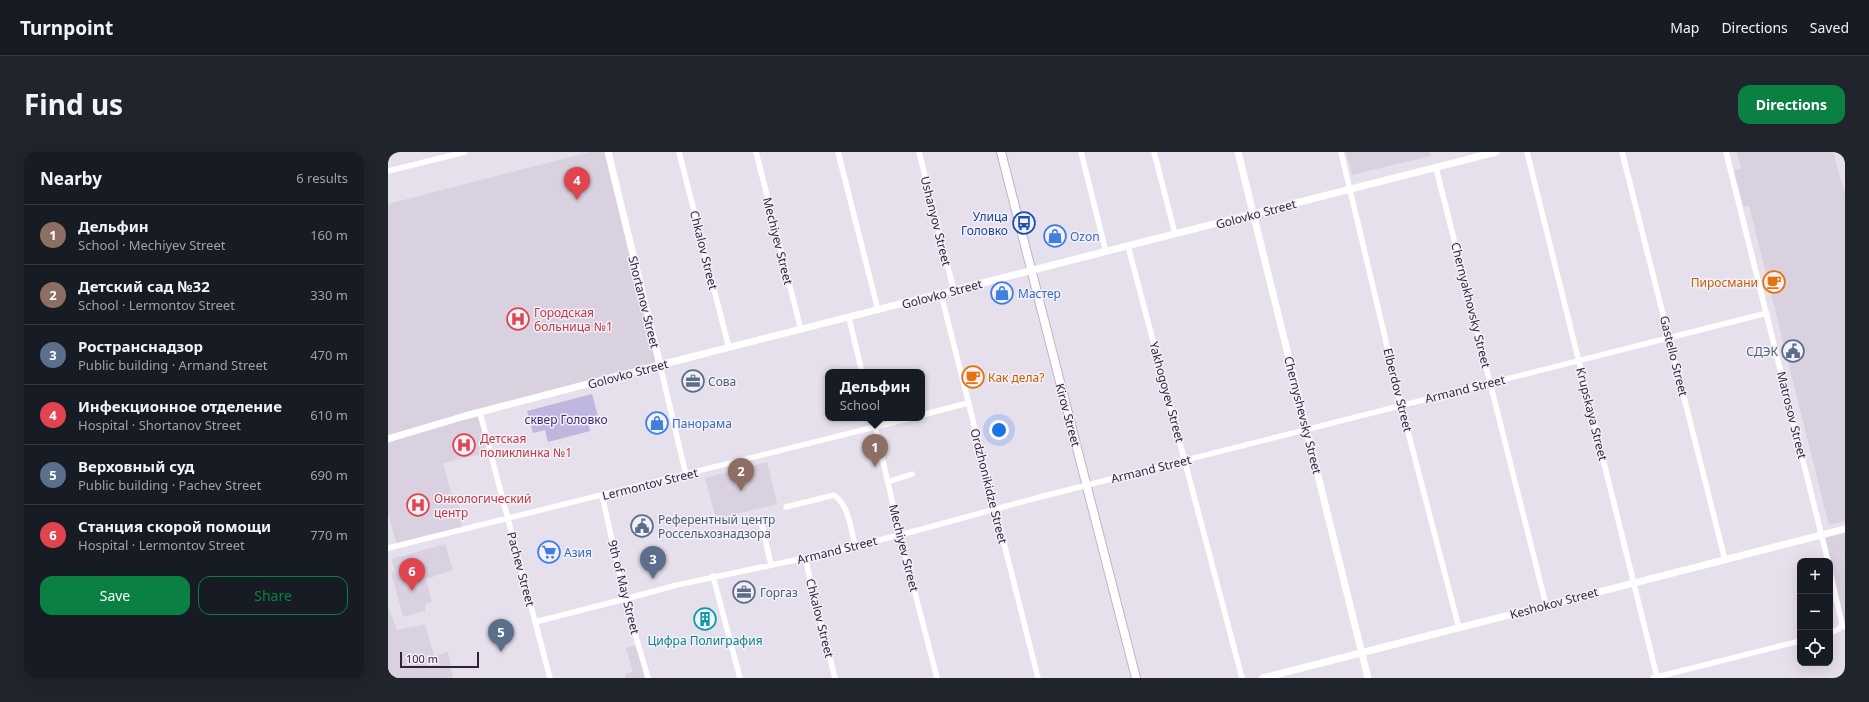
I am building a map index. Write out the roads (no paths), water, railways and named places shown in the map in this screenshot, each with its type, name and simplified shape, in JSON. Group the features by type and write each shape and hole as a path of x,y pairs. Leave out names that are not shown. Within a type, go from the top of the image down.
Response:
{"main road":[{"name":"Kirov Street","path":"1001,152 1136,678"}],"street":[{"path":"388,171 455,153 465,152"},
{"name":"Shortanov Street","path":"608,152 686,475"},
{"name":"Chkalov Street","path":"679,152 729,348"},
{"name":"Mechiyev Street","path":"756,152 801,330"},
{"path":"838,152 878,310"},
{"name":"Ushanyov Street","path":"919,152 954,291"},
{"path":"1081,152 1106,252"},
{"path":"1154,152 1175,234"},
{"name":"Chernyshevsky Street","path":"1238,152 1368,678"},
{"name":"Elberdov Street","path":"1341,152 1401,405 1459,628"},
{"name":"Golovko Street","path":"388,439 660,365 1436,168 1480,154 1496,152"},
{"name":"Krupskaya Street","path":"1527,152 1634,583 1655,677"},
{"name":"Gastello Street","path":"1622,152 1726,560"},
{"name":"Matrosov Street","path":"1726,152 1827,558"},
{"name":"Chernyakhovsky Street","path":"1436,168 1546,605"},
{"name":"Yakhogoyev Street","path":"1128,246 1242,678"},
{"name":"Ordzhonikidze Street","path":"940,294 1038,678"},
{"name":"Armand Street","path":"534,622 625,600 714,576 805,558 900,535 1086,485 1767,313"},
{"path":"849,318 861,369"},
{"path":"925,414 968,403"},
{"name":"Pachev Street","path":"480,413 550,678"},
{"name":"Mechiyev Street","path":"874,421 900,535 938,678"},
{"name":"Lermontov Street","path":"388,548 900,421"},
{"path":"888,482 912,474"},
{"path":"786,507 834,495 842,502 847,514 855,546"},
{"name":"9th of May Street","path":"602,496 625,600 648,678"},
{"path":"761,520 771,565"},
{"name":"Keshokov Street","path":"1263,678 1845,529"},
{"name":"Chkalov Street","path":"805,558 835,678"},
{"path":"714,576 740,678"},
{"path":"1833,583 1844,626 1833,632"},
{"path":"1655,677 1797,642"}],"place":[{"name":"Инфекционное отделение","path":"577,200"},
{"name":"Улица Головко","path":"1024,223"},
{"name":"Ozon","path":"1055,236"},
{"name":"Пиросмани","path":"1774,282"},
{"name":"Мастер","path":"1002,293"},
{"name":"Городская больница №1","path":"518,319"},
{"name":"СДЭК","path":"1793,351"},
{"name":"Как дела?","path":"973,377"},
{"name":"Сова","path":"693,381"},
{"name":"Панорама","path":"657,423"},
{"name":"Детская поликлинка №1","path":"464,445"},
{"name":"Дельфин","path":"875,467"},
{"name":"Детский сад №32","path":"741,491"},
{"name":"Онкологический центр","path":"418,505"},
{"name":"Референтный центр Россельхознадзора","path":"642,526"},
{"name":"Азия","path":"549,552"},
{"name":"Ространснадзор","path":"653,579"},
{"name":"Станция скорой помощи","path":"412,591"},
{"name":"Горгаз","path":"744,592"},
{"name":"Цифра Полиграфия","path":"705,619"},
{"name":"Верховный суд","path":"501,652"}],"park label":[{"name":"сквер Головко","path":"566,419"}]}
